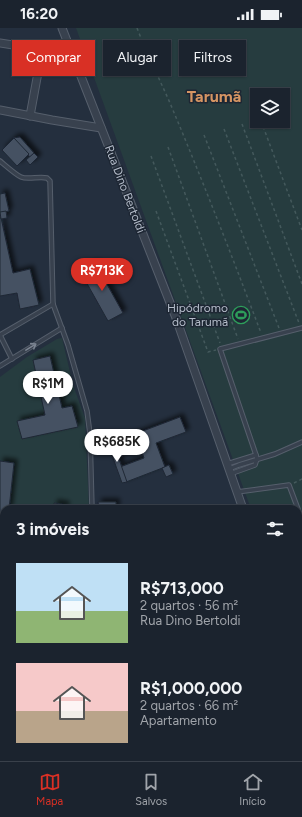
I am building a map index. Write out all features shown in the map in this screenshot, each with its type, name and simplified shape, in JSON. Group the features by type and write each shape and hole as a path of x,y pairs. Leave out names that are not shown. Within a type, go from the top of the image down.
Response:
{"street":[{"name":"Rua Dino Bertoldi","path":"62,28 176,318 242,505"},
{"path":"0,43 32,48 36,53 38,58 38,67 30,116"},
{"path":"0,110 101,128"}],"lane":[{"path":"0,160 21,177 44,177 48,178 50,181 53,304 74,363 87,411 90,434 92,505"},
{"path":"12,359 0,335 53,304"},
{"path":"0,366 62,328"},
{"path":"229,469 255,465 256,457 221,349 301,328"},
{"path":"229,469 256,457 275,454 302,442"},
{"path":"237,492 289,485 296,505"}],"path":[{"path":"137,28 170,103 217,218 263,338"},
{"path":"242,124 302,284"},
{"path":"264,128 302,230"},
{"path":"224,129 301,328"},
{"path":"204,135 281,334"},
{"path":"168,147 240,344"},
{"path":"151,156 221,349 208,352 156,211"},
{"path":"289,485 302,479"}],"green space":[{"name":"Hipódromo do Tarumã","path":"76,28 302,28 302,505 250,505 93,76 95,76 95,40 80,40"},
{"path":"62,338 73,385 85,418 89,505 0,505 0,377 27,357 57,339"}],"building":[{"path":"20,137 34,153 30,157 13,138"},
{"path":"14,138 29,154 17,166 2,150"},
{"path":"34,153 38,157 30,165 26,160"},
{"path":"5,193 9,211 0,213 0,194"},
{"path":"6,211 7,218 1,219 0,212"},
{"path":"0,213 13,273 30,269 39,305 20,309 17,293 0,296"},
{"path":"95,263 123,313 108,321 80,271"},
{"path":"50,356 62,408 72,406 78,427 22,439 17,421 45,415 33,360"},
{"path":"180,417 186,432 156,443 165,467 126,482 120,467 144,458 141,449 117,458 111,443"},
{"path":"113,442 127,482 122,483 108,444"},
{"path":"0,461 14,463 9,505 0,505"},
{"path":"169,465 173,474 166,477 162,468"},
{"path":"98,502 116,502 116,505 98,505"},
{"path":"54,503 66,505 54,505"}],"place":[{"name":"Hipódromo do Tarumã","path":"241,315"}],"district":[{"name":"Tarumã","path":"214,96"}]}
